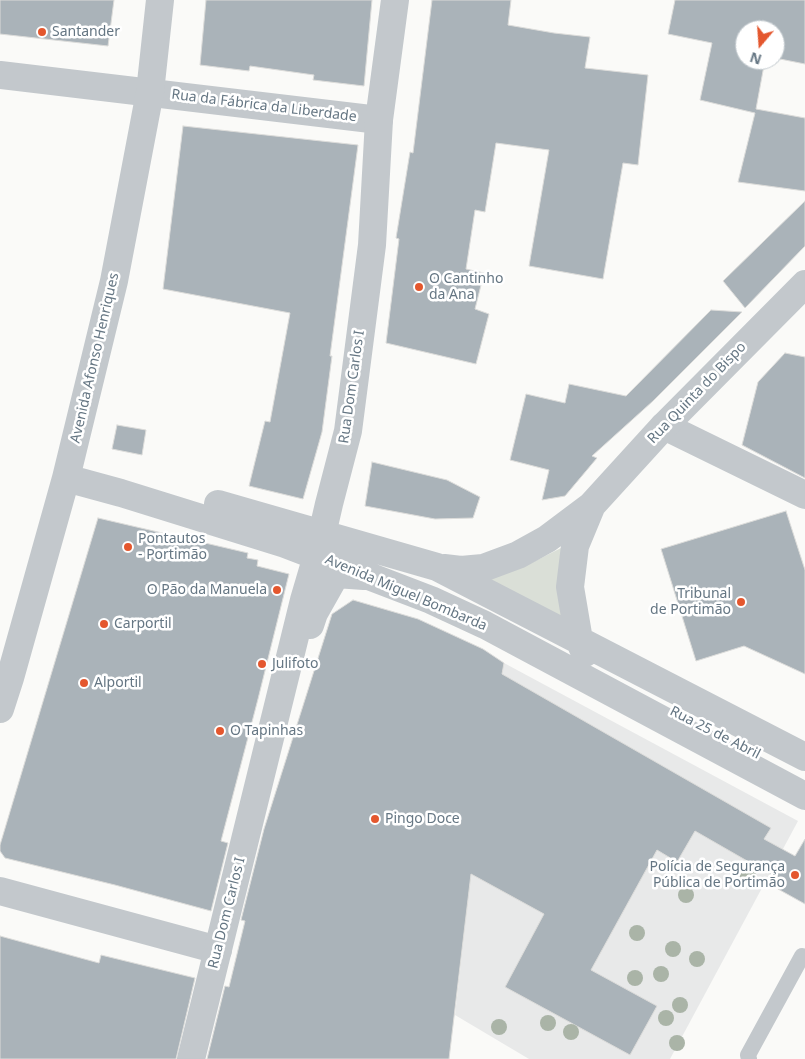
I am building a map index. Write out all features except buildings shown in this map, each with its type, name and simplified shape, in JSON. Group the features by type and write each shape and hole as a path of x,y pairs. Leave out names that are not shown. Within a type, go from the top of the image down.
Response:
{"street":[{"name":"Avenida Afonso Henriques","path":"0,709 13,669 68,470 114,281 150,92 160,0"},
{"name":"Rua Dom Carlos I","path":"191,1059 304,600 320,545 348,431 372,245 379,120 395,0"},
{"name":"Rua da Fábrica da Liberdade","path":"0,76 379,120"},
{"name":"Rua Quinta do Bispo","path":"437,567 460,570 483,568 518,555 547,539 592,505 664,426 805,284"},
{"path":"664,426 805,495"},
{"name":"Avenida Miguel Bombarda","path":"68,470 120,492 285,544 320,545 437,567 805,756"},
{"name":"Rua Quinta do Bispo","path":"592,505 575,546 570,587 579,640 592,672 621,698"},
{"name":"Avenida Miguel Bombarda","path":"320,545 366,576 431,600 485,625 805,796"},
{"name":"Rua Dom Carlos I","path":"264,766 314,613 336,574 366,576"},
{"name":"Rua 25 de Abril","path":"621,698 674,710 805,779"},
{"path":"0,891 218,950"}],"lane":[{"path":"749,1059 748,1055 802,956"}],"shaded area":[{"path":"561,548 563,618 487,578 527,565"},
{"path":"504,663 798,821 670,1059 529,1059 455,1015 471,874"}],"place":[{"name":"Santander","path":"42,32"},
{"name":"O Cantinho da Ana","path":"419,287"},
{"name":"Pontautos - Portimão","path":"128,547"},
{"name":"O Pão da Manuela","path":"277,590"},
{"name":"Tribunal de Portimão","path":"741,602"},
{"name":"Carportil","path":"104,624"},
{"name":"Julifoto","path":"262,664"},
{"name":"Alportil","path":"84,683"},
{"name":"O Tapinhas","path":"220,731"},
{"name":"Pingo Doce","path":"375,819"},
{"name":"Polícia de Segurança Pública de Portimão","path":"795,875"}]}
